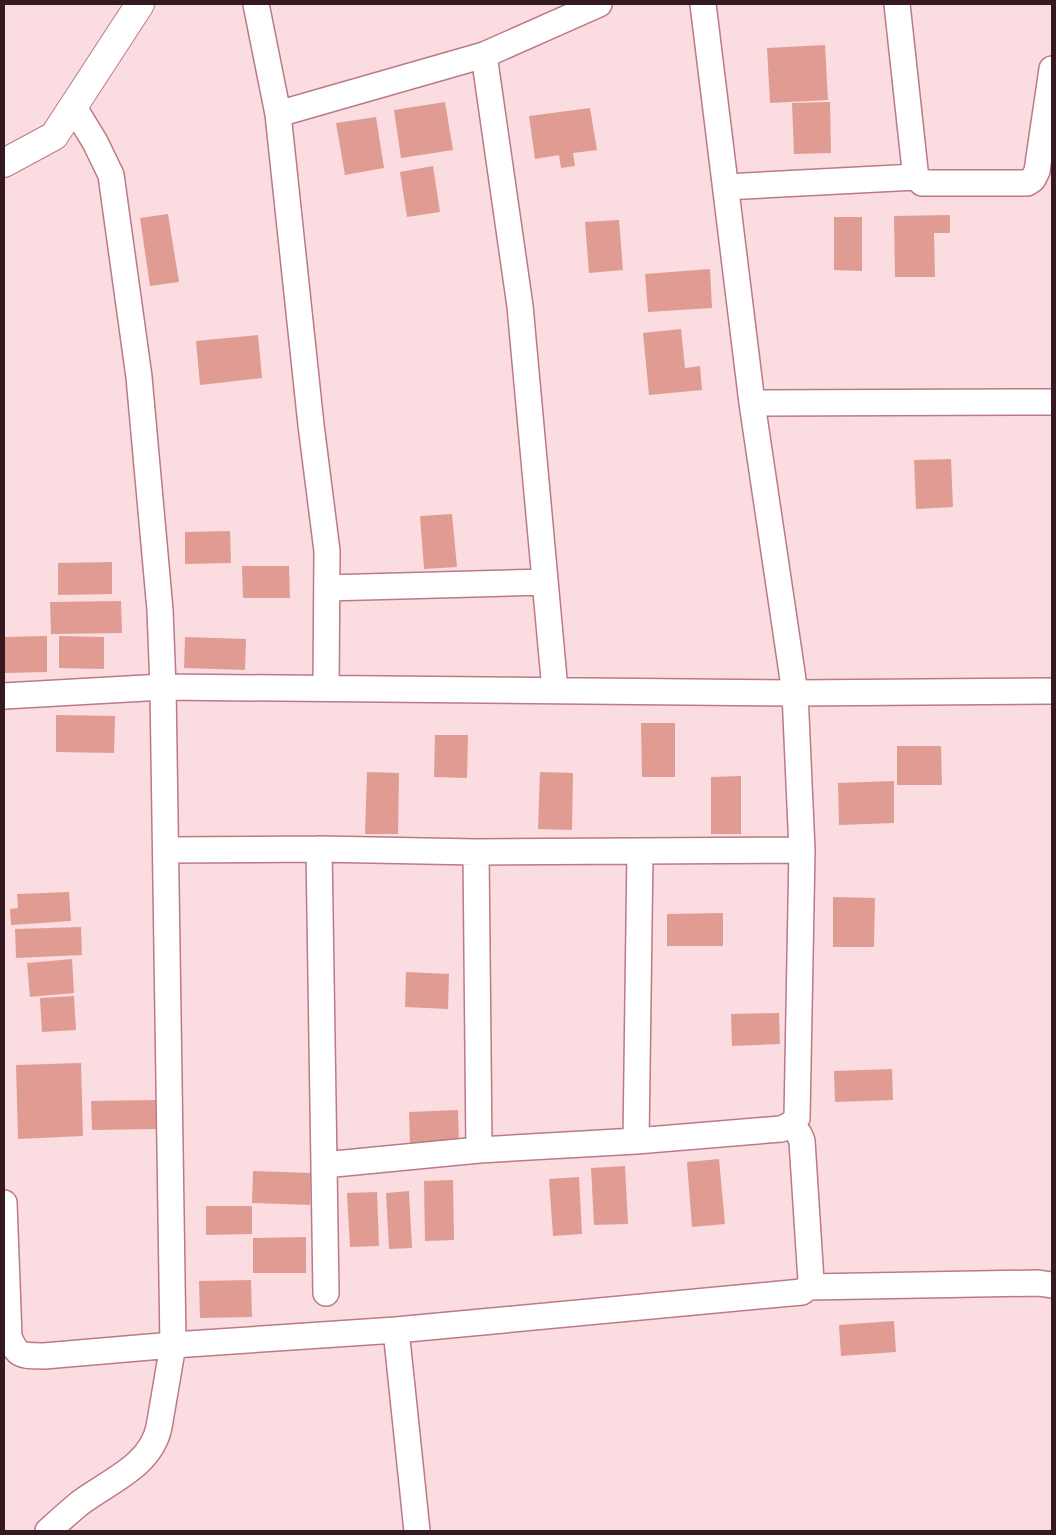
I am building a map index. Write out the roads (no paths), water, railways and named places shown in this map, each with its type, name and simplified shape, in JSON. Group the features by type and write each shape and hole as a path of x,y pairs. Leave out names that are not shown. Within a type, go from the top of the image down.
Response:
{"main road":[{"path":"4,163 54,136 140,4"}],"street":[{"path":"256,4 278,114 311,425 327,551 326,688"},
{"path":"278,114 484,55 599,4"},
{"path":"324,1165 479,1150 636,1141 781,1129 790,1126 797,1118 802,850 795,693 752,402 703,4"},
{"path":"897,4 916,177 922,183 1027,183 1033,179 1037,171 1052,69"},
{"path":"484,55 520,306 555,690"},
{"path":"48,1531 79,1504 142,1461 151,1449 157,1438 173,1345 166,850 160,610 139,377 112,175 73,106"},
{"path":"726,187 916,177"},
{"path":"752,402 1052,402"},
{"path":"327,588 545,582"},
{"path":"4,696 163,687 795,693 1052,691"},
{"path":"166,850 319,848 476,852 802,850"},
{"path":"319,848 326,1293"},
{"path":"476,852 479,1150"},
{"path":"636,1141 640,852"},
{"path":"4,1202 9,1337 14,1349 22,1355 44,1356 396,1330 802,1292 811,1281 802,1141 799,1134 790,1126"},
{"path":"808,1287 1052,1285"},
{"path":"396,1330 416,1531"}]}
